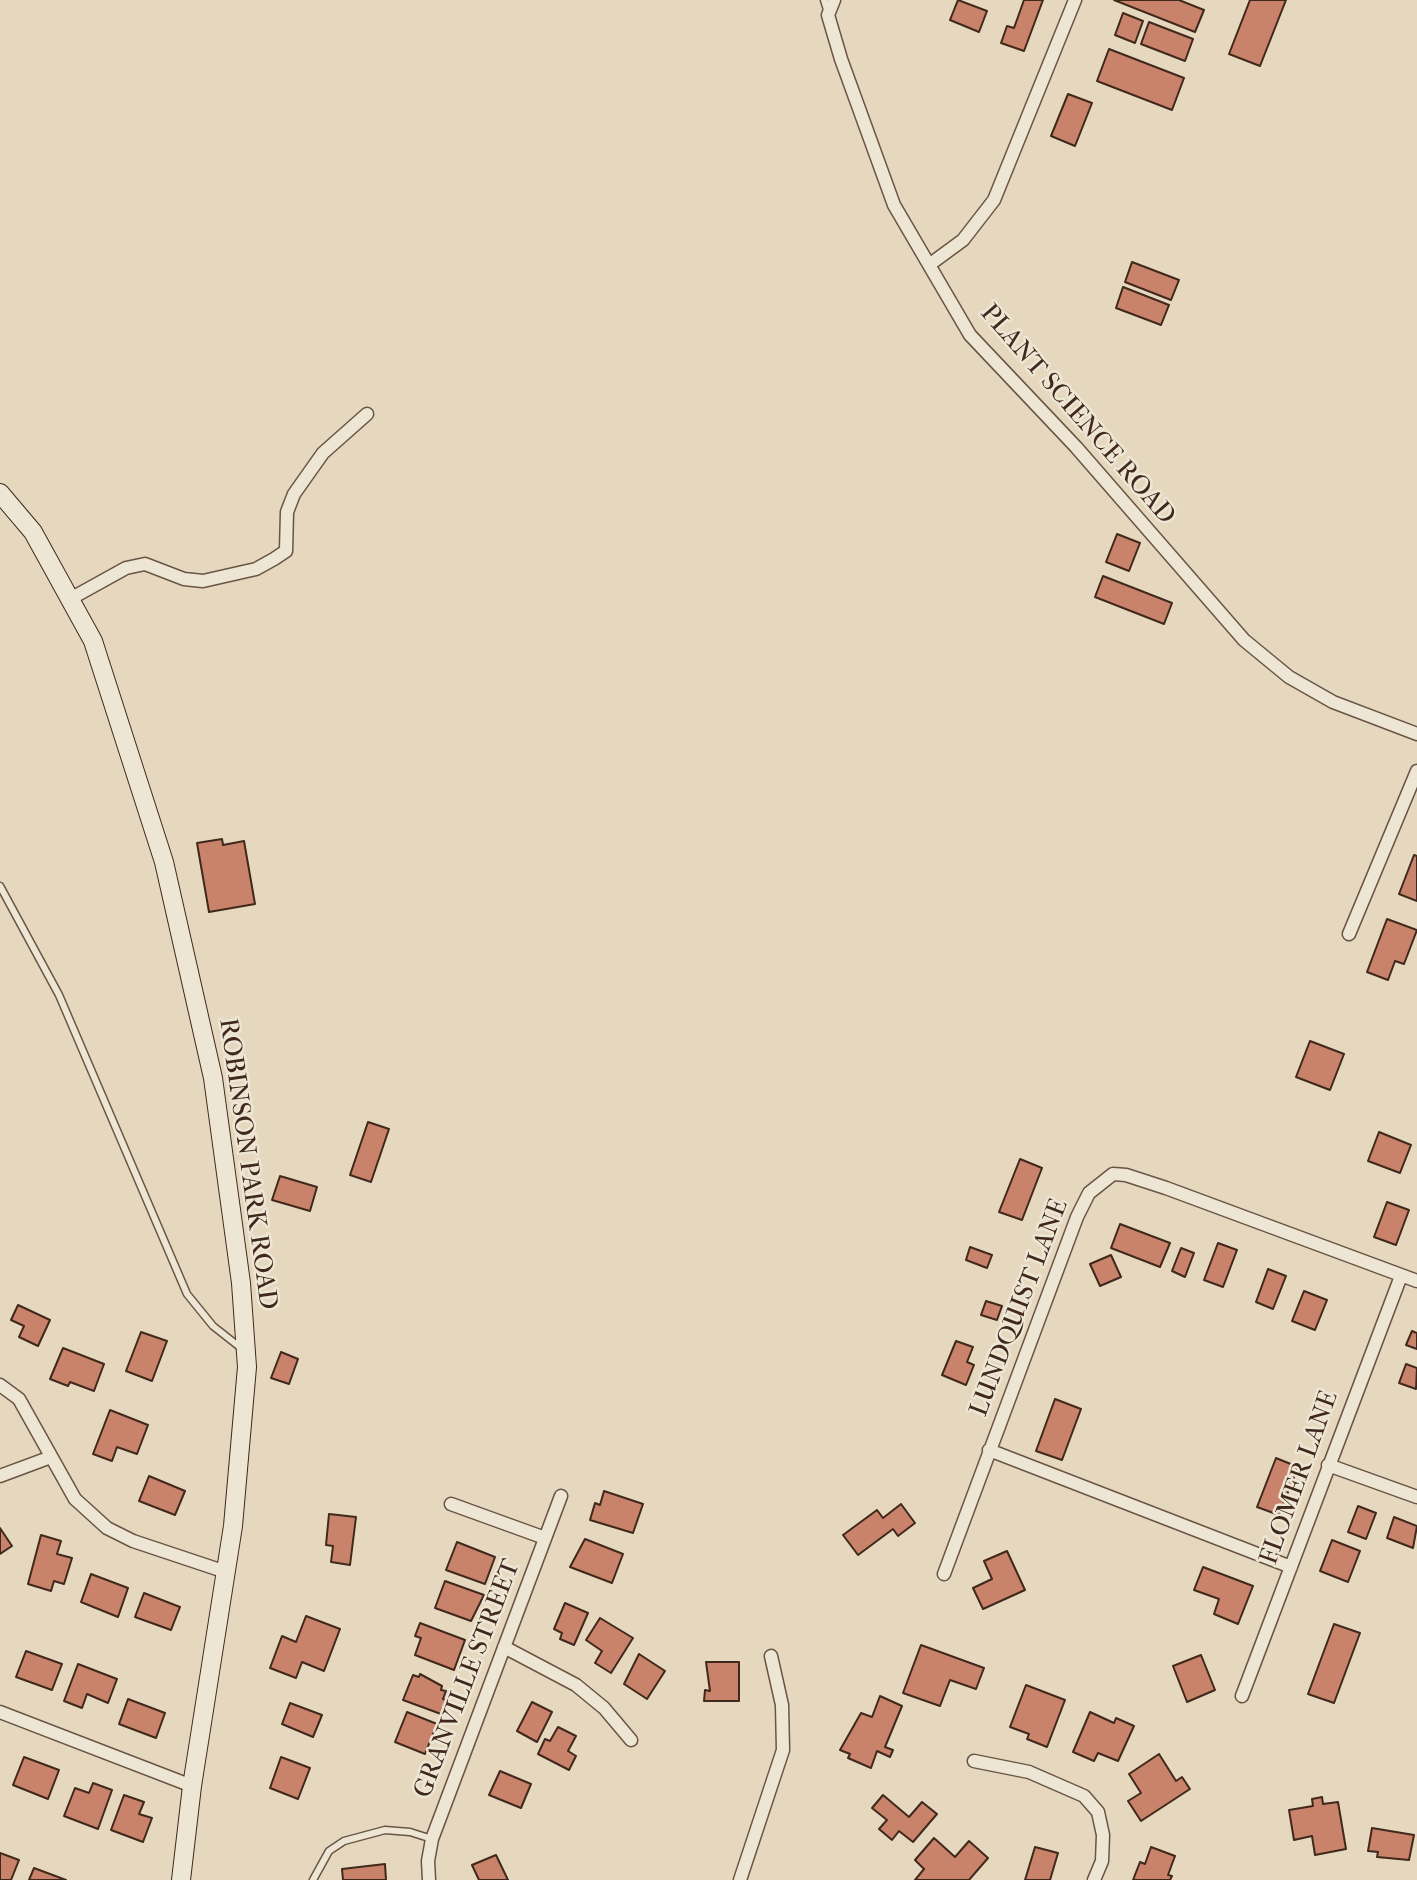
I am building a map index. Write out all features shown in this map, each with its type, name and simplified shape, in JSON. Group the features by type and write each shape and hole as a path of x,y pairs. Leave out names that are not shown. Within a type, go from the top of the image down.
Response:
{"street":[{"path":"828,15 834,0"},
{"path":"929,265 963,240 994,200 1075,0"},
{"name":"PLANT SCIENCE ROAD","path":"828,15 841,59 894,205 970,335 1076,447 1244,640 1289,677 1333,702 1417,734"},
{"path":"70,599 126,568 145,564 184,579 203,581 256,569 274,559 286,551 287,512 294,494 323,453 367,414"},
{"name":"ROBINSON PARK ROAD","path":"0,493 33,532 93,640 164,862 213,1078 241,1283 246,1351 233,1526 192,1786 181,1880"},
{"path":"1349,934 1417,771"},
{"name":"LUNDQUIST LANE","path":"944,1574 1077,1217 1089,1194 1113,1174 1126,1175 1166,1188 1417,1281"},
{"name":"FLOMER LANE","path":"1242,1696 1401,1276"},
{"path":"0,1385 19,1399 75,1499 107,1528 133,1541 226,1572"},
{"path":"989,1450 1291,1567"},
{"path":"0,1476 51,1457"},
{"path":"1328,1465 1417,1497"},
{"name":"GRANVILLE STREET","path":"429,1880 428,1861 432,1839 561,1496"},
{"path":"451,1504 545,1538"},
{"path":"504,1647 576,1685 604,1708 631,1740"},
{"path":"740,1880 747,1851 777,1774 783,1750 782,1705 771,1656"},
{"path":"0,1712 192,1786"},
{"path":"974,1761 1029,1772 1084,1796 1098,1812 1103,1835 1102,1861 1094,1880"}],"lane":[{"path":"824,0 828,15"},
{"path":"0,886 59,995 187,1294 213,1326 246,1351"},
{"path":"313,1880 329,1851 344,1841 385,1830 410,1832 432,1839"}],"building":[{"path":"958,0 987,11 979,32 950,20"},
{"path":"1024,0 1043,0 1024,51 1001,43 1007,26 1014,28"},
{"path":"1114,0 1179,0 1204,10 1195,32"},
{"path":"1250,0 1286,0 1260,66 1229,54"},
{"path":"1123,13 1143,21 1135,43 1115,35"},
{"path":"1149,22 1193,39 1185,61 1141,44"},
{"path":"1109,49 1184,78 1172,110 1097,81"},
{"path":"1068,94 1092,103 1075,146 1051,136"},
{"path":"1132,262 1179,280 1171,300 1125,282"},
{"path":"1123,287 1169,305 1161,325 1116,308"},
{"path":"1117,534 1140,543 1129,571 1106,562"},
{"path":"1103,576 1172,603 1164,624 1095,597"},
{"path":"222,839 223,845 244,841 255,904 209,912 197,843"},
{"path":"1414,855 1417,856 1417,901 1399,894"},
{"path":"1387,919 1417,930 1404,964 1395,961 1388,980 1367,972"},
{"path":"1310,1041 1344,1054 1330,1090 1296,1077"},
{"path":"368,1122 389,1129 371,1182 350,1175"},
{"path":"1379,1132 1411,1145 1400,1173 1368,1161"},
{"path":"1020,1159 1042,1168 1022,1220 999,1212"},
{"path":"280,1176 317,1187 310,1211 272,1200"},
{"path":"1387,1202 1409,1210 1396,1245 1374,1237"},
{"path":"1120,1224 1170,1243 1160,1267 1111,1248"},
{"path":"1218,1243 1237,1250 1223,1287 1204,1280"},
{"path":"970,1247 992,1255 987,1268 966,1260"},
{"path":"1181,1248 1194,1253 1185,1277 1172,1271"},
{"path":"1111,1255 1121,1277 1100,1286 1090,1264"},
{"path":"1268,1269 1286,1276 1273,1309 1256,1302"},
{"path":"1304,1291 1327,1300 1315,1330 1292,1321"},
{"path":"986,1301 1002,1306 997,1320 981,1315"},
{"path":"18,1305 50,1320 38,1346 19,1337 24,1326 11,1320"},
{"path":"1412,1331 1417,1333 1417,1349 1406,1345"},
{"path":"141,1332 167,1341 152,1381 126,1371"},
{"path":"956,1341 973,1347 967,1362 974,1365 966,1385 942,1375"},
{"path":"63,1348 104,1364 94,1391 70,1382 68,1386 50,1379"},
{"path":"281,1352 298,1359 289,1384 271,1378"},
{"path":"1406,1364 1417,1368 1416,1389 1399,1383"},
{"path":"1055,1399 1081,1409 1062,1460 1036,1451"},
{"path":"110,1410 148,1425 137,1454 117,1447 112,1461 93,1454"},
{"path":"1276,1458 1298,1467 1279,1515 1257,1507"},
{"path":"149,1476 185,1491 175,1515 139,1501"},
{"path":"604,1491 643,1504 633,1533 590,1520 595,1503 600,1505"},
{"path":"901,1504 915,1523 898,1536 893,1529 858,1555 843,1535 877,1510 883,1518"},
{"path":"1358,1506 1376,1513 1366,1539 1348,1532"},
{"path":"329,1514 356,1517 350,1565 331,1562 333,1546 326,1545"},
{"path":"1394,1517 1417,1526 1413,1548 1387,1538"},
{"path":"0,1528 12,1546 0,1554"},
{"path":"41,1535 61,1541 57,1554 72,1558 64,1584 54,1581 51,1591 28,1584"},
{"path":"585,1539 623,1554 612,1583 570,1567"},
{"path":"1332,1540 1360,1551 1348,1582 1320,1571"},
{"path":"457,1542 495,1557 485,1584 446,1570"},
{"path":"1007,1551 1025,1590 983,1609 973,1588 992,1579 984,1561"},
{"path":"1203,1567 1253,1586 1238,1624 1214,1614 1219,1599 1194,1590"},
{"path":"91,1574 128,1588 118,1617 81,1602"},
{"path":"445,1581 484,1595 471,1621 435,1608"},
{"path":"144,1593 180,1607 171,1630 135,1617"},
{"path":"565,1603 588,1613 574,1645 560,1639 562,1633 554,1629"},
{"path":"306,1616 340,1629 324,1671 302,1662 296,1678 270,1668 282,1636 296,1642"},
{"path":"600,1618 633,1638 611,1673 595,1663 602,1651 586,1640"},
{"path":"420,1623 465,1640 454,1670 415,1655 421,1638 415,1636"},
{"path":"1334,1624 1360,1633 1334,1703 1308,1694"},
{"path":"921,1645 984,1668 976,1689 950,1680 940,1706 903,1693"},
{"path":"26,1651 62,1664 52,1690 16,1677"},
{"path":"639,1654 665,1671 647,1699 624,1684"},
{"path":"1201,1655 1215,1690 1187,1702 1173,1666"},
{"path":"706,1662 739,1662 739,1701 704,1701 705,1690 710,1691"},
{"path":"78,1664 117,1679 108,1703 87,1694 82,1708 64,1701"},
{"path":"420,1674 446,1691 443,1699 447,1700 441,1714 403,1700 413,1675 419,1677"},
{"path":"1026,1685 1065,1700 1047,1747 1027,1739 1029,1734 1010,1727"},
{"path":"880,1696 902,1706 885,1747 893,1750 890,1757 877,1751 871,1768 848,1758 850,1754 840,1750 861,1713 872,1717"},
{"path":"128,1699 165,1713 156,1738 119,1724"},
{"path":"532,1702 552,1712 537,1742 517,1731"},
{"path":"290,1703 322,1715 313,1737 282,1724"},
{"path":"407,1712 437,1724 425,1754 395,1742"},
{"path":"1090,1712 1114,1723 1116,1718 1134,1726 1118,1761 1098,1753 1094,1761 1073,1752"},
{"path":"558,1727 576,1736 568,1751 576,1756 569,1770 538,1754 545,1739 550,1741"},
{"path":"1159,1754 1176,1781 1182,1777 1190,1789 1141,1821 1128,1801 1141,1793 1129,1774"},
{"path":"24,1757 59,1770 48,1799 13,1785"},
{"path":"281,1757 310,1768 298,1799 270,1788"},
{"path":"500,1771 531,1784 521,1808 489,1795"},
{"path":"93,1783 112,1790 98,1829 64,1816 75,1788 89,1793"},
{"path":"124,1795 144,1802 139,1814 152,1818 143,1842 111,1830"},
{"path":"883,1795 909,1817 922,1802 937,1814 913,1842 899,1831 892,1840 879,1829 887,1820 872,1808"},
{"path":"1322,1797 1323,1804 1338,1802 1346,1849 1315,1855 1312,1836 1294,1840 1289,1810 1313,1806 1312,1799"},
{"path":"1372,1828 1414,1835 1409,1860 1377,1857 1378,1852 1368,1851"},
{"path":"934,1838 955,1857 969,1841 988,1858 969,1880 915,1880 924,1869 915,1860"},
{"path":"1035,1847 1058,1853 1050,1880 1025,1880"},
{"path":"1151,1847 1175,1856 1168,1875 1172,1876 1170,1880 1133,1880 1140,1862 1145,1864"},
{"path":"0,1853 19,1860 11,1880 0,1880"},
{"path":"496,1855 508,1880 479,1880 472,1865"},
{"path":"385,1864 386,1880 343,1880 342,1869"},
{"path":"34,1868 66,1880 29,1880"}]}
